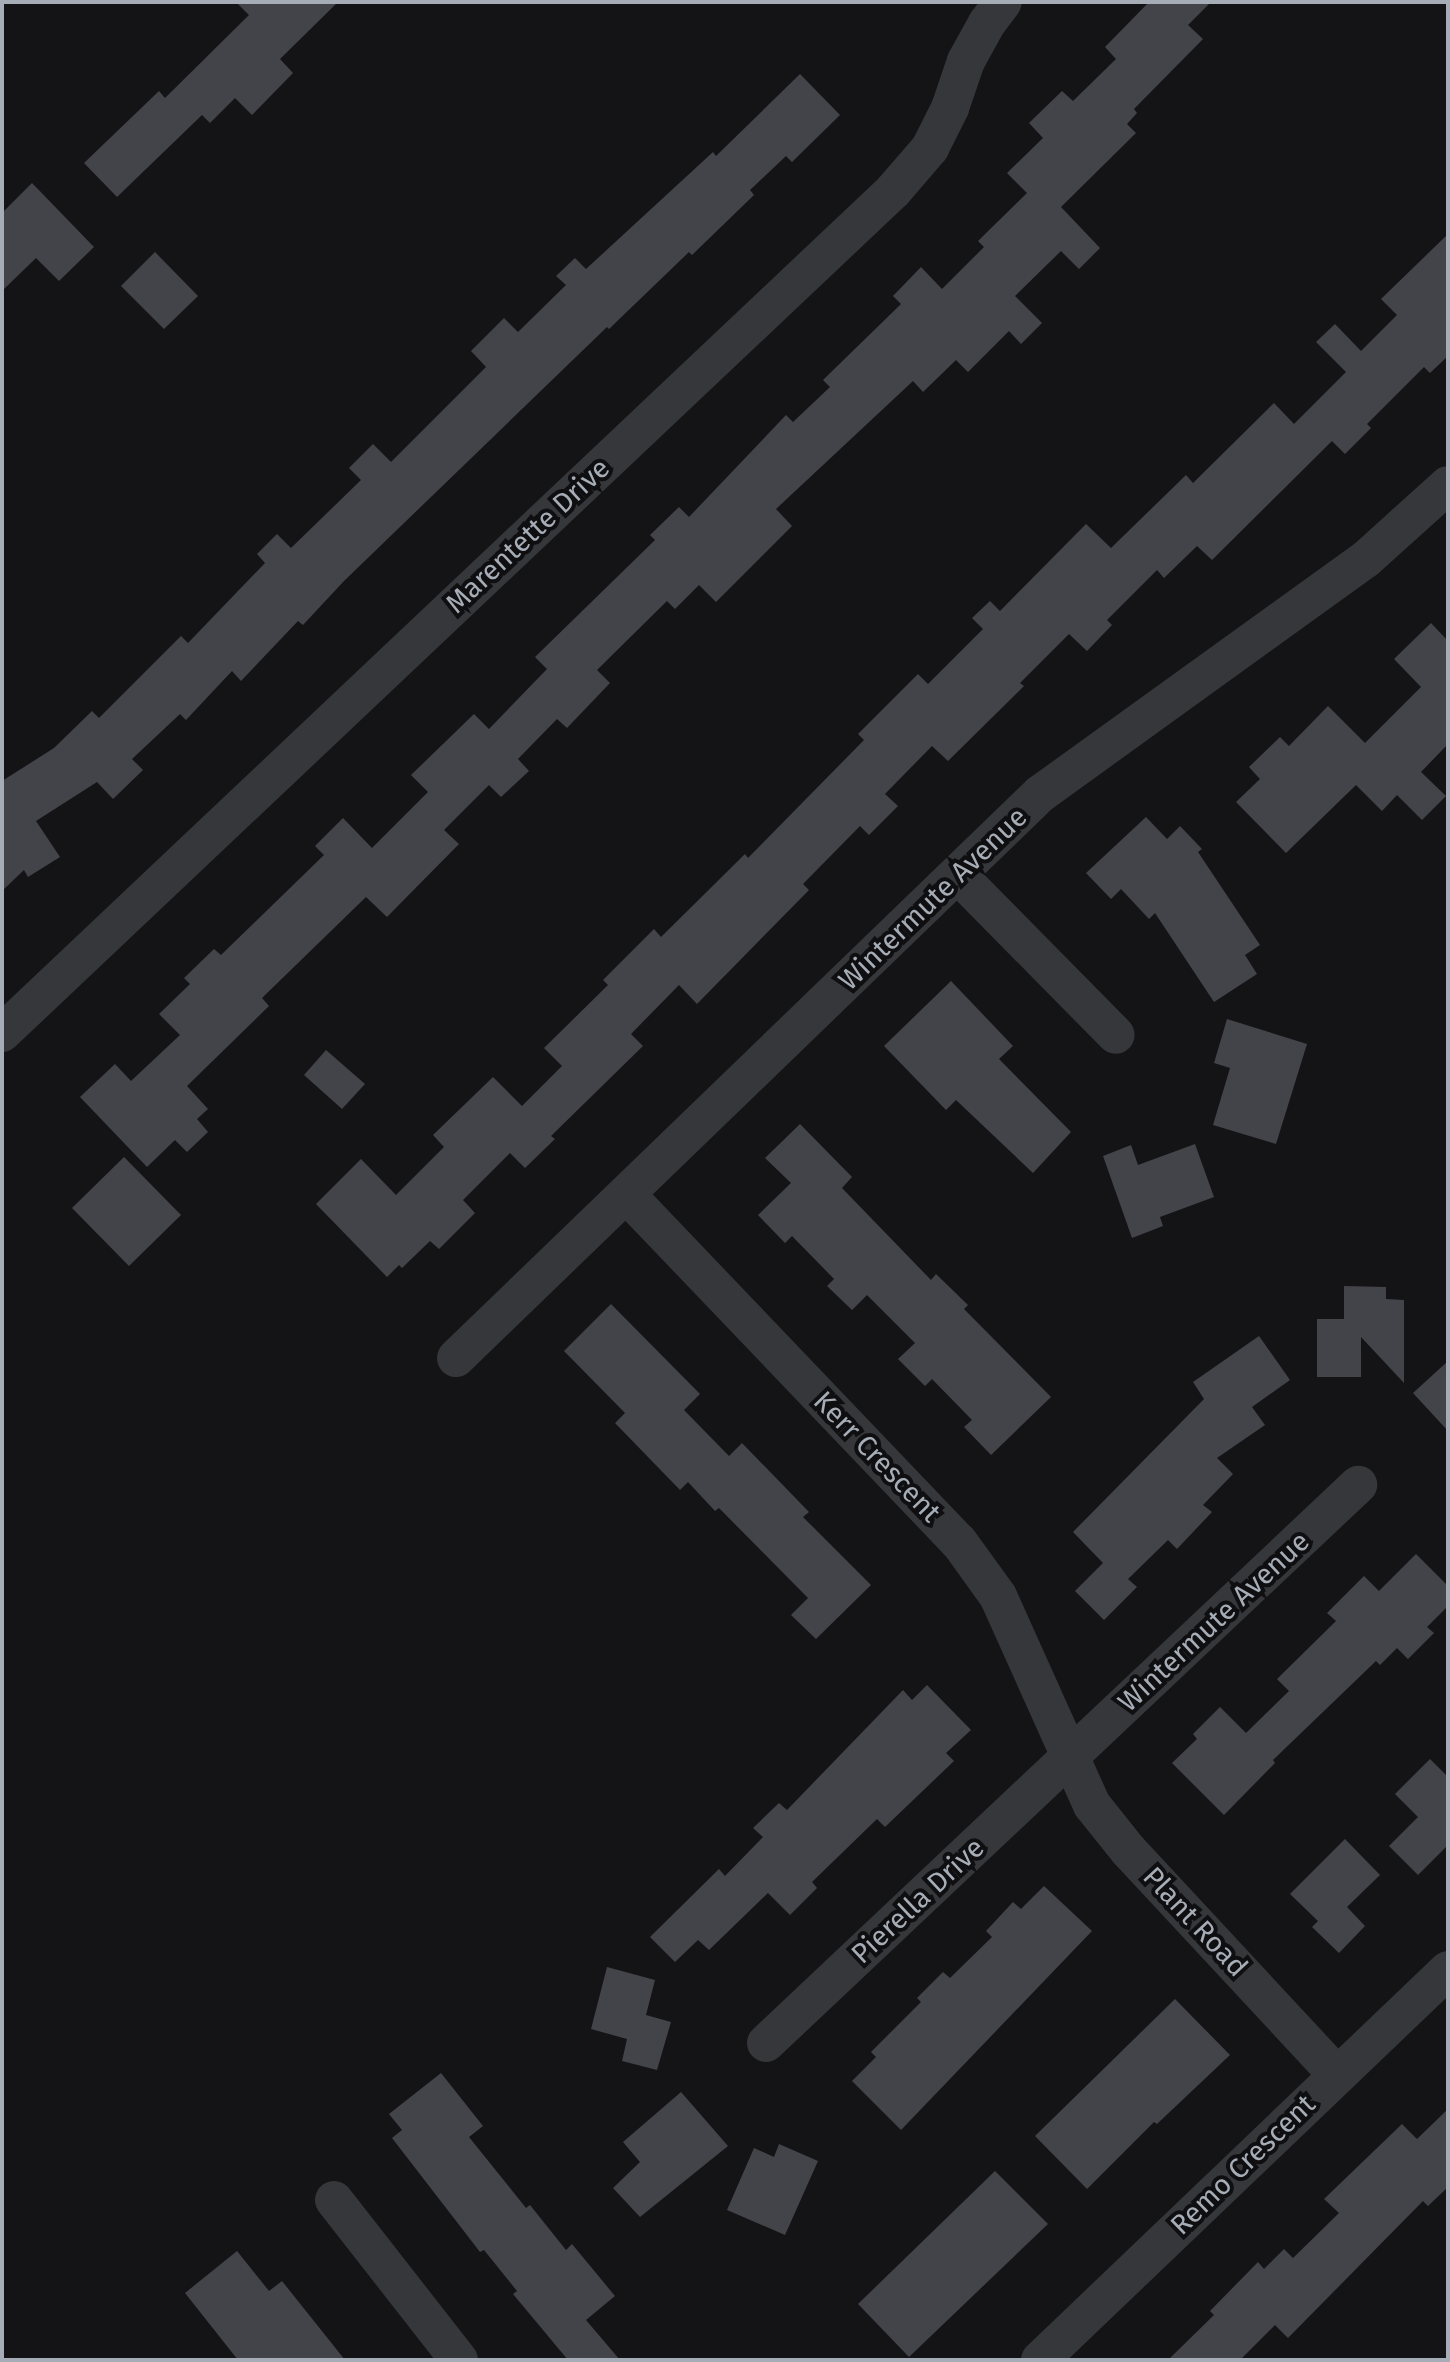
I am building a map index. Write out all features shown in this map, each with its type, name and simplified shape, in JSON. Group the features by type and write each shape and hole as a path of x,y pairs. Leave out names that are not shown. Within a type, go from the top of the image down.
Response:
{"street":[{"name":"Marentette Drive","path":"2,1033 893,191 930,148 950,108 966,61 1003,2"},
{"name":"Wintermute Avenue","path":"456,1358 959,876 1040,794 1366,559 1448,485"},
{"path":"959,876 1116,1035"},
{"name":"Kerr Crescent","path":"627,1195 959,1542 998,1596 1069,1758"},
{"name":"Wintermute Avenue","path":"1069,1758 1358,1485"},
{"name":"Pierella Drive","path":"766,2043 1069,1758"},
{"name":"Plant Road","path":"1069,1758 1092,1805 1128,1850 1337,2075"},
{"name":"Remo Crescent","path":"1040,2360 1448,1970"},
{"path":"334,2200 459,2360"}],"building":[{"path":"236,2 338,2 280,59 293,73 252,115 235,98 210,123 202,115 117,197 84,163 159,91 165,98 249,15"},
{"path":"1149,2 1211,2 1188,25 1203,39 1134,109 1137,113 1127,124 1136,133 1061,207 1100,248 1079,269 1061,251 1015,296 1042,323 1021,344 1009,331 968,372 956,360 923,392 913,381 776,509 792,526 716,602 699,585 675,609 667,601 597,670 610,683 567,728 557,719 518,759 529,771 501,797 489,785 444,830 459,844 387,917 366,897 262,998 269,1006 187,1086 208,1109 197,1119 208,1132 187,1152 175,1140 147,1167 80,1097 115,1064 131,1081 180,1035 159,1014 190,984 184,978 214,949 221,955 324,855 315,846 343,818 372,848 428,792 411,775 474,714 489,729 547,669 535,657 655,540 650,535 679,507 689,517 786,415 793,422 830,387 823,380 901,304 893,296 921,267 942,289 984,247 978,241 1027,193 1007,173 1043,138 1029,123 1062,91 1073,101 1116,59 1105,47"},
{"path":"800,74 840,115 792,162 786,156 750,190 754,195 692,255 689,252 609,329 607,327 344,581 303,625 298,621 241,681 232,671 186,720 180,714 132,759 143,770 113,799 97,782 36,821 60,857 28,877 24,870 2,891 2,781 54,748 92,711 99,718 181,636 188,643 265,563 257,554 277,534 291,548 361,480 349,468 373,444 391,462 486,367 471,351 504,318 518,332 566,285 556,276 575,258 586,269 713,152 716,156"},
{"path":"32,183 94,247 59,281 36,258 2,291 2,213"},
{"path":"1448,234 1448,356 1430,373 1424,367 1367,424 1371,428 1345,454 1332,441 1212,560 1197,546 1164,578 1157,570 1107,620 1112,625 1087,651 1069,634 1020,683 1024,686 948,761 932,746 885,794 898,806 869,835 860,826 803,884 809,890 697,1004 679,985 631,1034 643,1046 551,1136 555,1139 525,1168 510,1153 463,1200 475,1213 439,1249 430,1241 402,1268 399,1265 387,1277 316,1204 361,1159 396,1195 444,1147 433,1135 493,1077 522,1106 562,1066 544,1048 608,985 603,980 654,929 661,937 745,854 748,858 864,740 858,734 918,674 928,684 983,629 972,618 990,601 1000,611 1086,524 1111,548 1186,475 1193,483 1274,403 1294,424 1346,372 1316,342 1335,324 1361,351 1397,315 1381,299"},
{"path":"155,252 198,296 164,329 121,286"},
{"path":"1431,623 1448,641 1448,744 1421,772 1446,796 1422,820 1397,795 1382,811 1356,785 1286,853 1236,802 1260,779 1249,767 1280,737 1289,746 1328,706 1365,743 1421,687 1394,659"},
{"path":"1146,817 1167,839 1180,826 1202,849 1198,852 1260,945 1245,955 1257,974 1214,1002 1155,913 1149,919 1121,889 1111,899 1086,873"},
{"path":"951,981 1013,1046 999,1059 1071,1132 1033,1173 956,1100 946,1110 884,1046"},
{"path":"1227,1019 1307,1044 1276,1144 1213,1125 1230,1068 1214,1063"},
{"path":"326,1050 365,1084 342,1109 304,1075"},
{"path":"800,1124 852,1177 842,1188 931,1280 936,1274 968,1305 964,1309 1051,1397 991,1455 964,1427 972,1420 932,1379 925,1386 898,1359 915,1343 867,1295 852,1310 827,1286 834,1279 792,1236 785,1243 758,1215 791,1183 765,1158"},
{"path":"1195,1144 1214,1197 1160,1217 1163,1226 1132,1238 1103,1156 1131,1145 1138,1165"},
{"path":"124,1157 181,1215 129,1266 72,1208"},
{"path":"1344,1286 1386,1287 1386,1299 1404,1300 1404,1383 1361,1337 1361,1377 1317,1377 1317,1319 1344,1319"},
{"path":"611,1304 700,1394 684,1410 729,1456 742,1443 809,1512 803,1517 871,1585 816,1639 791,1615 808,1598 719,1508 715,1511 688,1482 680,1490 615,1423 625,1413 564,1351"},
{"path":"1259,1336 1290,1380 1252,1407 1265,1425 1217,1458 1233,1474 1203,1505 1212,1512 1177,1549 1168,1540 1128,1579 1137,1587 1104,1620 1075,1591 1103,1563 1073,1532 1204,1399 1193,1382"},
{"path":"1448,1361 1448,1431 1413,1393"},
{"path":"1416,1554 1448,1586 1448,1606 1427,1627 1434,1633 1408,1659 1397,1648 1380,1665 1376,1661 1273,1760 1275,1763 1224,1815 1172,1763 1197,1739 1193,1734 1220,1707 1246,1733 1289,1691 1277,1679 1336,1621 1327,1613 1364,1576 1379,1591"},
{"path":"927,1685 971,1730 946,1753 954,1761 885,1827 877,1819 812,1882 817,1888 790,1915 768,1893 709,1950 698,1940 675,1962 650,1937 719,1869 725,1876 763,1837 753,1828 779,1803 787,1810 903,1690 912,1700"},
{"path":"1430,1759 1448,1777 1448,1845 1418,1875 1389,1846 1418,1817 1395,1794"},
{"path":"1345,1839 1380,1875 1347,1907 1365,1926 1339,1953 1312,1927 1318,1921 1290,1894"},
{"path":"1044,1886 1092,1931 901,2130 852,2081 876,2057 871,2052 921,2002 917,1998 943,1972 950,1978 992,1937 986,1931 1013,1902 1021,1909"},
{"path":"607,1967 655,1980 646,2015 671,2022 657,2070 622,2061 627,2039 591,2029"},
{"path":"1175,1999 1230,2055 1157,2124 1154,2122 1087,2189 1035,2136"},
{"path":"441,2073 483,2126 469,2137 526,2208 530,2205 566,2250 572,2244 615,2296 586,2320 620,2360 568,2360 513,2294 517,2291 484,2250 480,2252 392,2138 402,2130 389,2114"},
{"path":"681,2092 728,2146 640,2217 613,2188 640,2162 623,2142"},
{"path":"1448,2109 1448,2187 1428,2206 1423,2201 1288,2338 1275,2325 1240,2360 1168,2360 1214,2315 1210,2311 1258,2262 1264,2269 1284,2249 1293,2258 1339,2213 1324,2199 1402,2124 1417,2139"},
{"path":"779,2144 818,2161 785,2235 727,2210 754,2148 774,2157"},
{"path":"995,2171 1048,2224 909,2357 858,2304"},
{"path":"237,2251 269,2291 282,2281 345,2360 238,2360 185,2293"}]}
